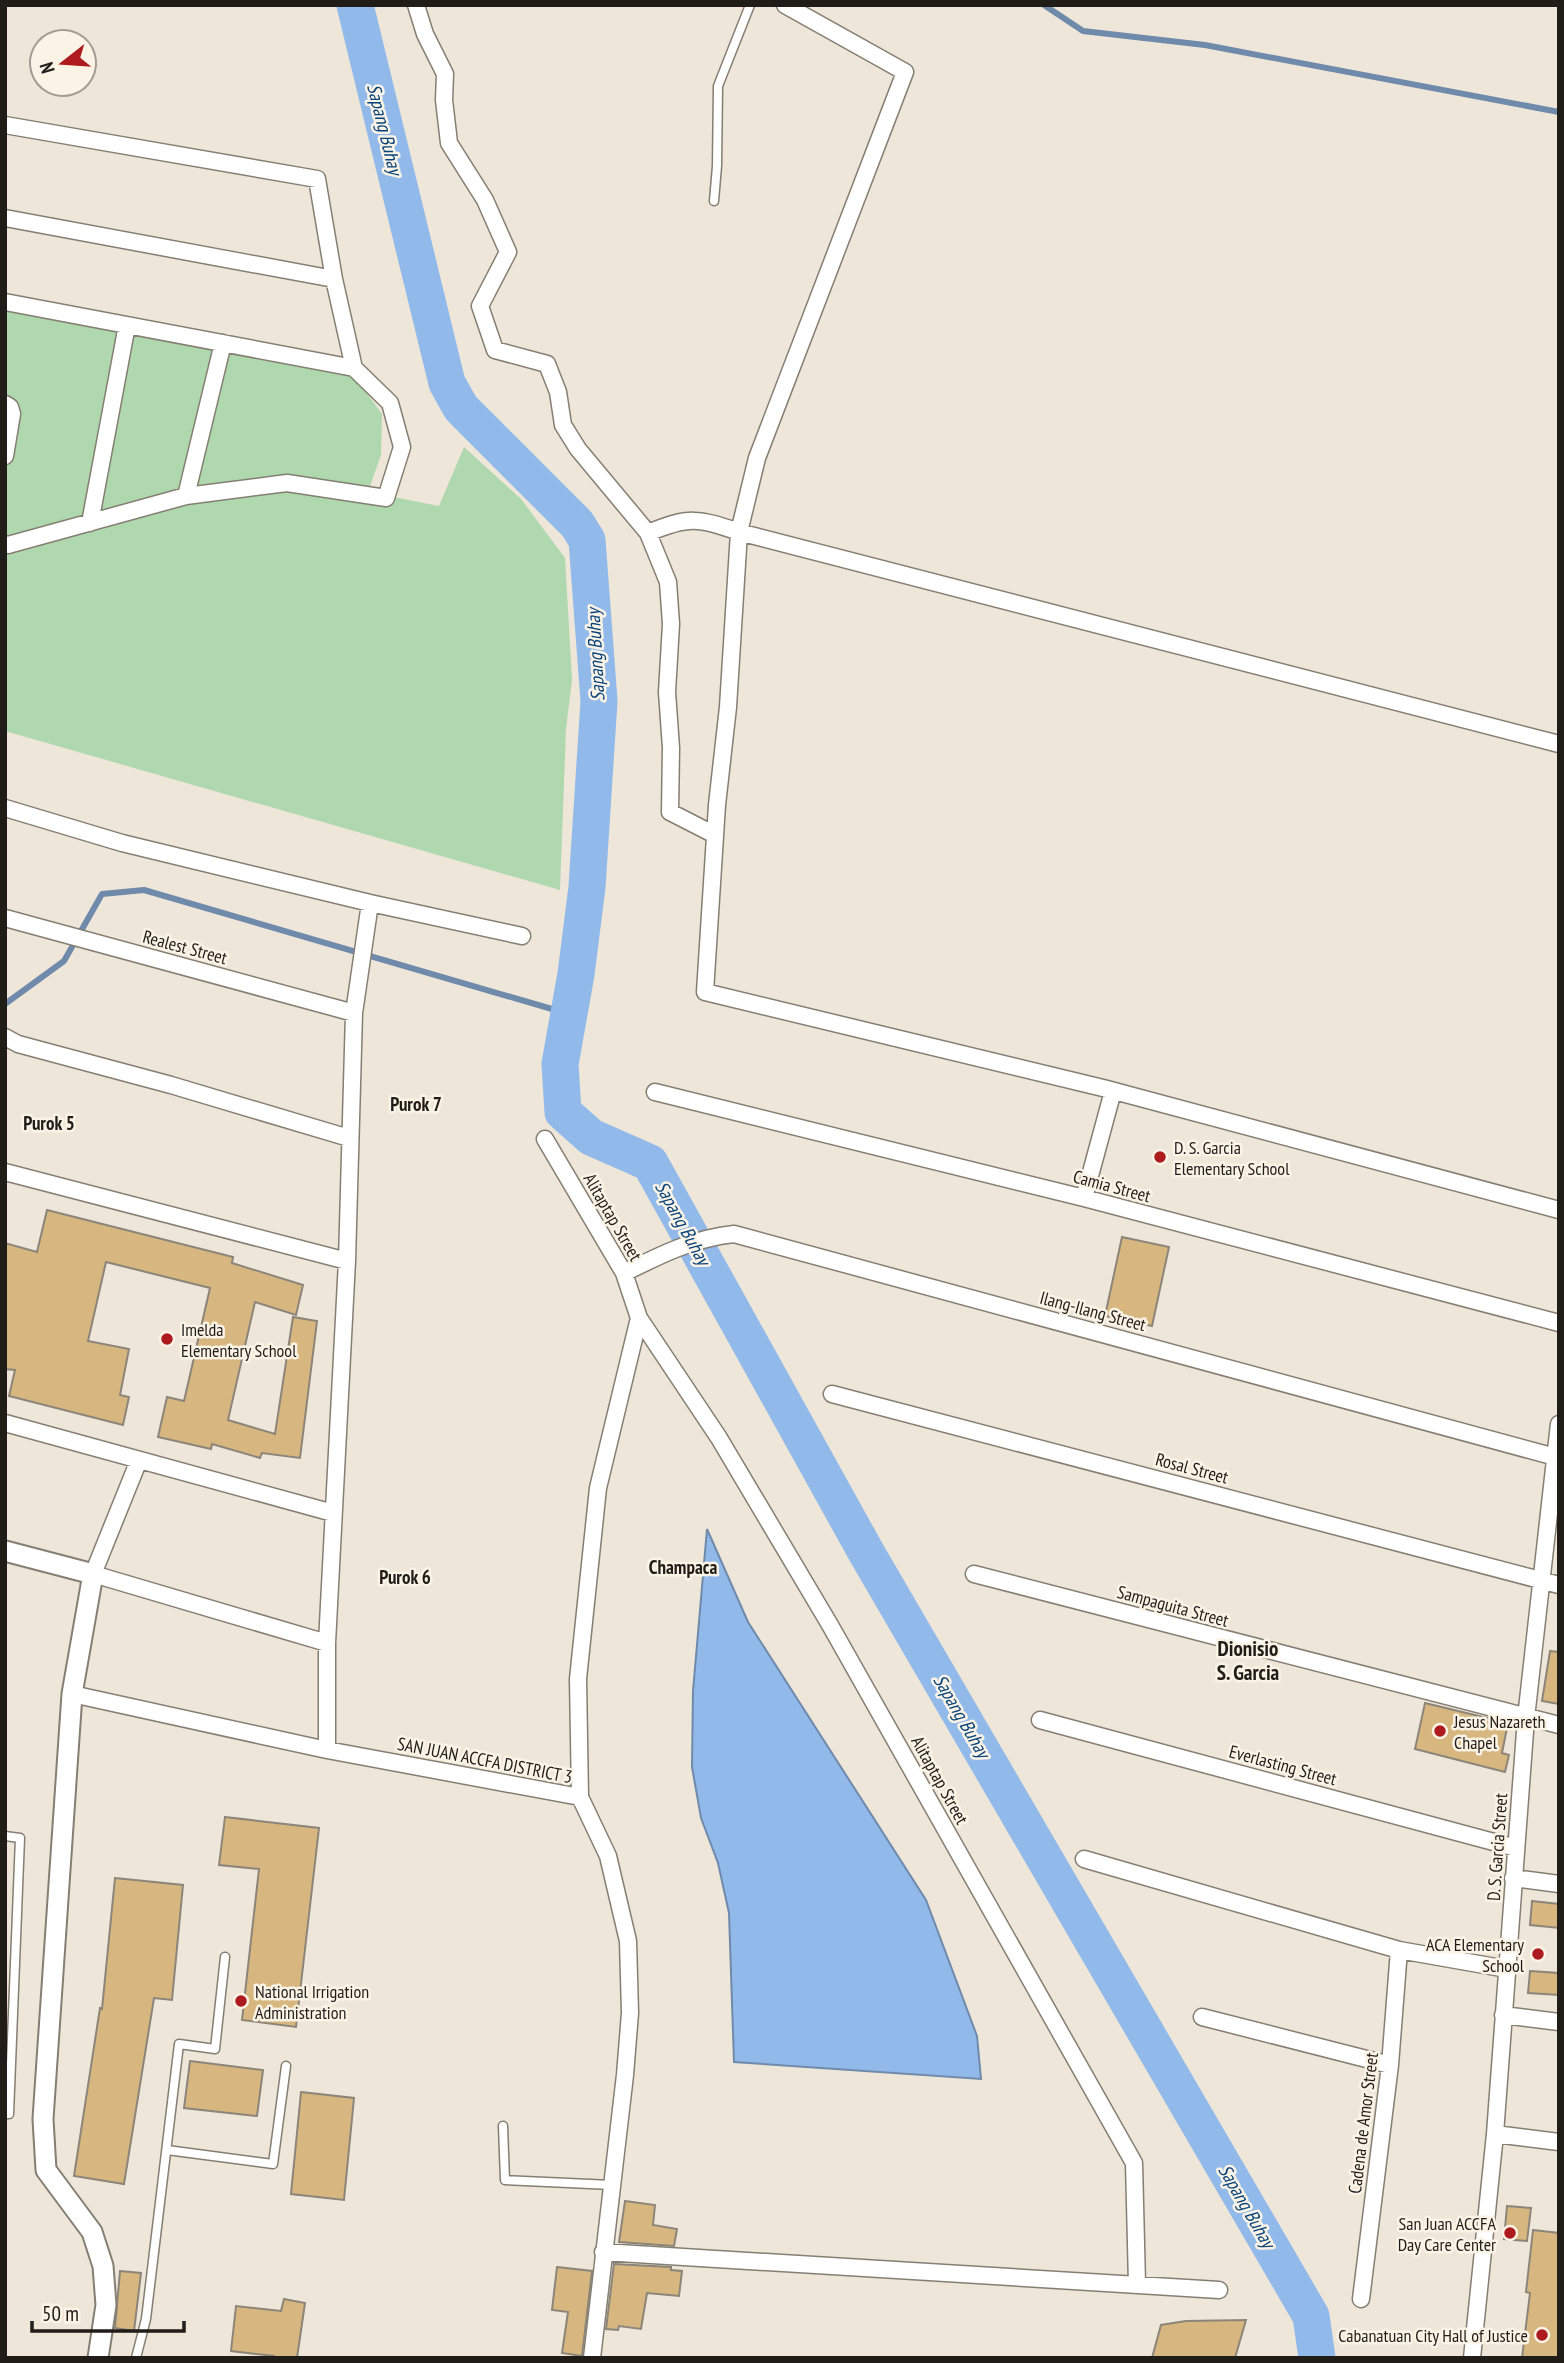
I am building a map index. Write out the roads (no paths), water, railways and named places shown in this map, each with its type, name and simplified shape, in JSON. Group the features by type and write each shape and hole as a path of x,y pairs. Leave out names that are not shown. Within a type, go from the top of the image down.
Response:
{"street":[{"path":"416,5 425,34 445,74 444,100 449,143 485,200 508,252 480,306 495,350 547,364 558,392 563,425 578,449 648,533 668,582 671,624 667,692 671,748 670,812 715,835"},
{"path":"785,5 905,72 757,458 739,532 705,992 1113,1091 1559,1210"},
{"path":"5,125 317,179 334,279 354,368 390,403 402,447 386,498 287,483 186,496 5,544"},
{"path":"5,218 334,279"},
{"path":"5,302 354,368"},
{"path":"90,523 127,325"},
{"path":"186,496 223,344"},
{"path":"5,404 10,407 12,414 5,456"},
{"path":"648,533 675,522 704,520 739,532 1559,744"},
{"path":"5,808 122,843 370,903 522,936"},
{"path":"327,1750 327,1643 347,1261 354,1013 370,903"},
{"name":"Realest Street","path":"5,918 354,1013"},
{"path":"5,1037 18,1044 172,1085 349,1138"},
{"path":"1084,1198 1113,1091"},
{"name":"Camia Street","path":"655,1092 1084,1198 1559,1323"},
{"name":"Alitaptap Street","path":"545,1139 624,1273 639,1318 719,1438 823,1613 1134,2163 1137,2284"},
{"path":"5,1172 347,1261"},
{"name":"Ilang-Ilang Street","path":"624,1273 666,1251 714,1236 734,1234 1557,1457"},
{"path":"580,1797 578,1679 598,1488 639,1318"},
{"name":"Rosal Street","path":"832,1394 1559,1585"},
{"path":"5,1423 333,1513"},
{"name":"D. S. Garcia Street","path":"1472,2358 1495,2134 1526,1718 1559,1424"},
{"path":"98,2358 106,2305 103,2266 92,2232 46,2170 43,2119 72,1694 93,1574 139,1460"},
{"path":"5,1551 327,1643"},
{"name":"Sampaguita Street","path":"974,1574 1559,1725"},
{"name":"SAN JUAN ACCFA DISTRICT 3","path":"72,1694 327,1750 580,1797 608,1856 628,1941 630,2013 593,2358"},
{"name":"Everlasting Street","path":"1040,1720 1516,1848"},
{"path":"1084,1859 1399,1950 1507,1969"},
{"path":"1513,1878 1559,1884"},
{"name":"Cadena de Amor Street","path":"1361,2299 1390,2065 1399,1950"},
{"path":"1503,2015 1559,2022"},
{"path":"1202,2017 1390,2065"},
{"path":"1495,2134 1559,2142"},
{"path":"603,2252 1219,2290"}],"lane":[{"path":"714,201 718,86 750,5"},
{"path":"5,1836 20,1838 9,2114 5,2113"},
{"path":"136,2358 146,2319 179,2044 215,2049 225,1957"},
{"path":"167,2150 274,2164 286,2066"},
{"path":"503,2126 505,2180 612,2185"}],"water":[{"path":"707,1529 748,1622 926,1900 977,2036 981,2079 734,2062 729,1913 718,1863 701,1818 692,1767 693,1691"}],"waterway":[{"name":"Sapang Buhay","path":"355,5 447,383 461,408 577,524 587,540 599,701 587,887 576,974 560,1064 563,1112 591,1137 650,1163 866,1552 1311,2316 1317,2358"},
{"path":"1044,5 1083,31 1205,45 1559,112"},
{"path":"5,1004 64,961 102,894 144,890 569,1014"}],"place":[{"name":"D. S. Garcia Elementary School","path":"1160,1157"},
{"name":"Imelda Elementary School","path":"167,1339"},
{"name":"Jesus Nazareth Chapel","path":"1440,1731"},
{"name":"ACA Elementary School","path":"1538,1954"},
{"name":"National Irrigation Administration","path":"241,2001"},
{"name":"San Juan ACCFA Day Care Center","path":"1510,2233"},
{"name":"Cabanatuan City Hall of Justice","path":"1542,2335"}],"district":[{"name":"Purok 7","path":"416,1104"},
{"name":"Purok 5","path":"49,1123"},
{"name":"Champaca","path":"683,1567"},
{"name":"Purok 6","path":"405,1577"},
{"name":"Dionisio S. Garcia","path":"1248,1660"}]}
